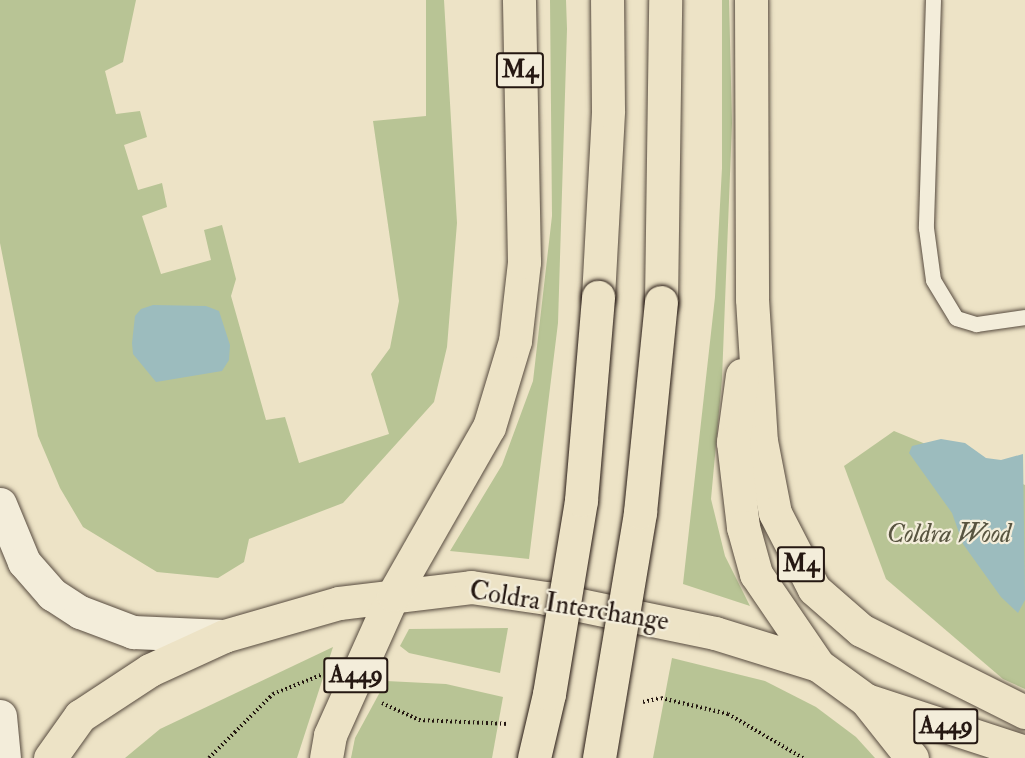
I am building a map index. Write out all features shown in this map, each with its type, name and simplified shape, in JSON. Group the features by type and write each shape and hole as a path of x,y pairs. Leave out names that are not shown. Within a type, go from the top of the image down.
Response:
{"highway":[{"name":"M4","path":"393,595 489,427 515,341 524,262 519,0"},
{"path":"534,758 549,694 581,500 598,297 608,110 607,0"},
{"path":"599,758 640,512 660,302 666,0"},
{"name":"M4","path":"751,0 752,299 761,441 775,513 814,589 861,630 1025,712"},
{"name":"M4","path":"752,299 733,442 743,527 756,574 818,665"},
{"name":"Coldra Interchange","path":"50,758 80,716 150,670 224,636 339,603 471,587 546,598 715,633 818,665 866,700 912,758"},
{"name":"A449","path":"326,758 330,735 393,595"},
{"name":"A449","path":"866,700 1025,752"}],"main road":[{"path":"0,504 24,562 52,594 80,612 133,632 224,636"},
{"path":"0,717 4,758"}],"lane":[{"path":"933,0 926,228 933,280 956,318 976,324 1020,318 1025,306"}],"path":[{"path":"209,758 273,694 317,674 419,720 514,724"},
{"path":"639,703 662,698 728,714 803,758"}],"green space":[{"path":"0,0 136,0 123,62 105,71 116,114 140,111 147,137 124,145 138,190 162,183 167,207 142,216 161,274 211,260 204,230 222,225 236,279 231,296 266,420 285,417 299,463 389,434 371,374 390,348 399,301 373,121 426,116 426,0 444,0 457,223 447,347 434,402 343,503 249,539 244,562 218,578 157,572 83,527 60,488 38,436 0,243"},
{"path":"550,0 566,0 567,29 558,323 529,559 450,551 502,465 533,381 552,216"},
{"path":"722,0 729,0 732,123 722,379 711,499 725,556 750,606 683,584 715,297 722,168"},
{"name":"Coldra Wood","path":"894,431 1025,485 1025,689 1003,679 886,579 844,466"},
{"path":"508,628 500,673 409,653 400,646 409,629"},
{"path":"333,647 297,758 125,758 160,729"},
{"path":"672,658 765,681 816,707 856,737 875,758 653,758"},
{"path":"386,681 446,684 503,697 492,758 351,758 355,738"}],"water":[{"path":"153,305 206,306 219,311 230,345 229,360 222,371 156,382 133,354 132,343 135,316 141,309"},
{"path":"941,439 965,443 986,458 1001,460 1023,454 1025,600 1018,613 1001,597 963,544 952,513 909,453 912,446"}]}
